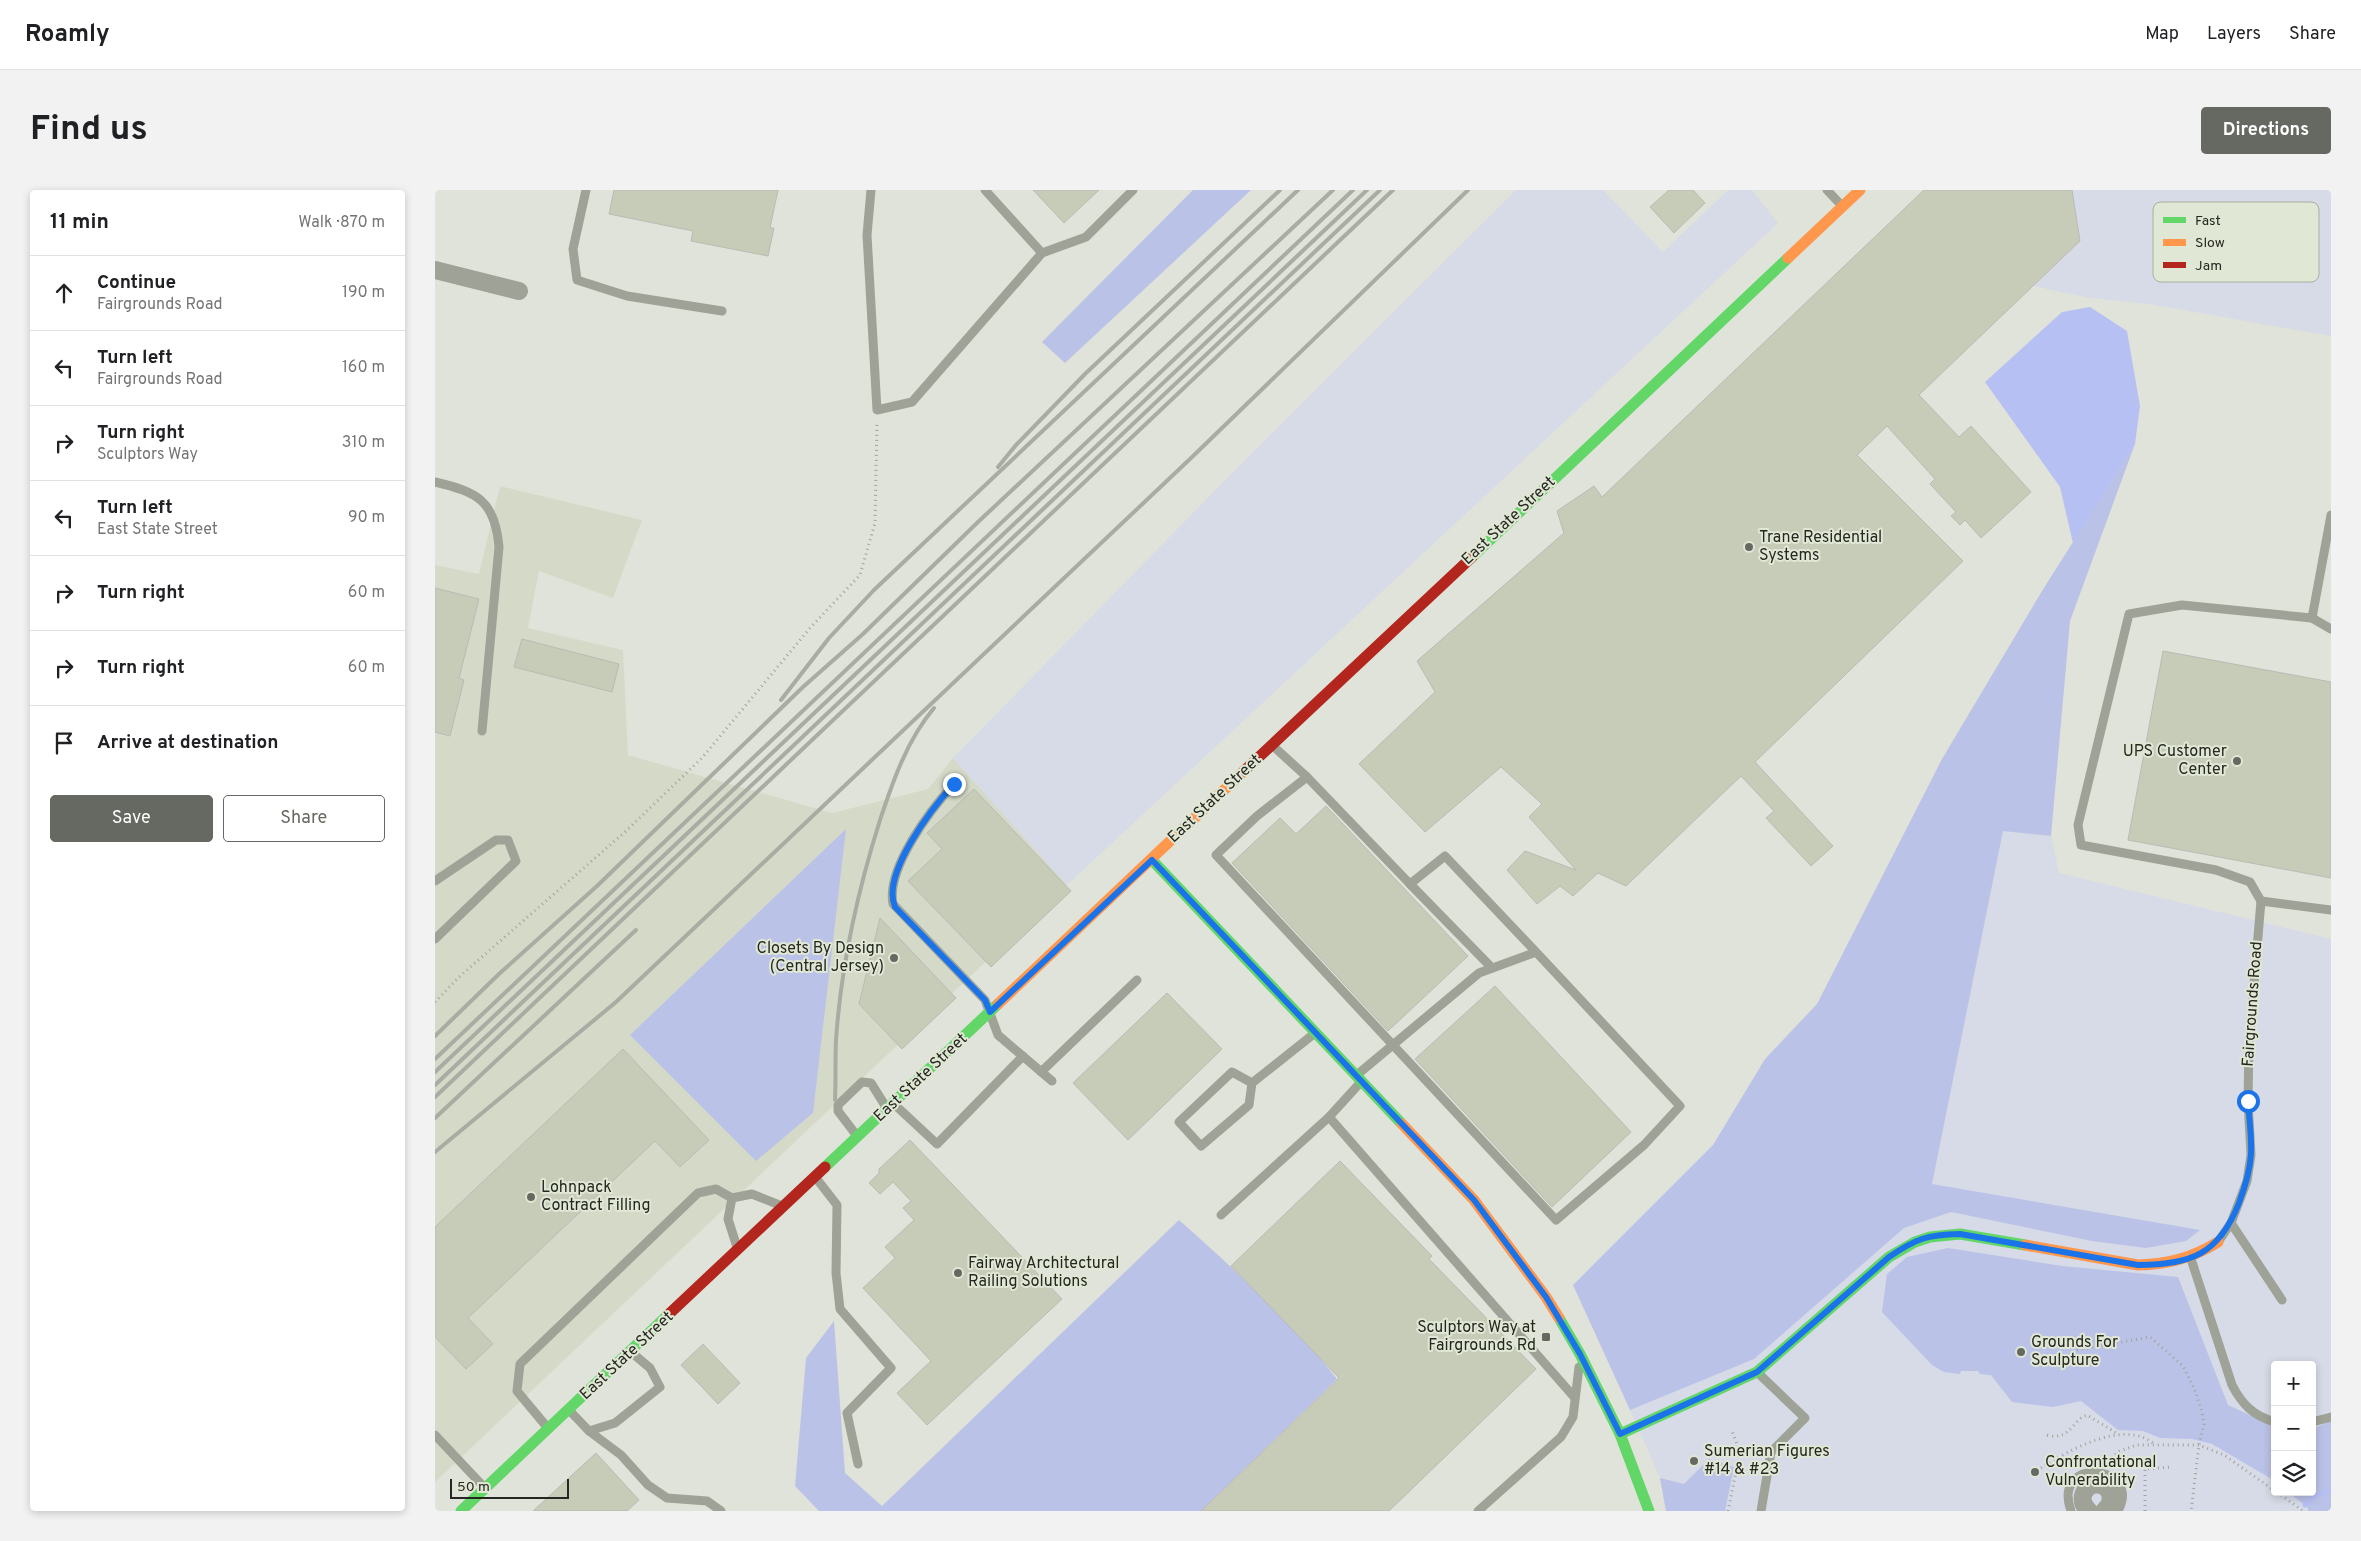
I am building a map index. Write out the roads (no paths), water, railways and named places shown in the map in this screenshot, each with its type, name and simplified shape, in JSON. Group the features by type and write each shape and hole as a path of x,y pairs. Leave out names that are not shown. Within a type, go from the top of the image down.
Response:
{"street":[{"name":"East State Street","path":"461,1511 1860,190"},
{"path":"435,270 519,291"},
{"path":"1152,860 1474,1200 1546,1297 1580,1354 1620,1434 1649,1511"},
{"name":"Fairgrounds Road","path":"1620,1434 1757,1372 1889,1257 1910,1242 1931,1235 1960,1234 2138,1265 2167,1265 2191,1259 2218,1242"},
{"path":"2089,1511 2084,1506 2082,1497 2086,1488 2095,1484 2105,1486 2111,1494 2110,1504 2104,1511"}],"lane":[{"path":"587,190 573,249 577,280 627,296 722,312"},
{"path":"871,190 867,235 877,410 912,402 1042,253 1087,237 1133,190"},
{"path":"985,190 1042,253"},
{"path":"1827,190 1842,207"},
{"path":"435,482 465,489 482,502 493,514 497,525 499,547 482,731"},
{"path":"2311,618 2331,515"},
{"path":"2331,629 2311,618 2182,605 2129,614 2078,825 2081,845 2216,870 2250,882 2261,901 2331,910"},
{"path":"1273,745 1307,777 1492,968"},
{"path":"1307,777 1257,816 1216,855 1556,1220 1644,1145 1679,1106 1445,856 1410,884"},
{"path":"954,784 935,805 908,847 900,864 892,900 895,907 985,1000 999,1035 1052,1081"},
{"path":"435,881 496,840 508,840 517,861 435,939"},
{"name":"Fairgrounds Road","path":"2218,1242 2231,1223 2247,1181 2251,1155 2248,1101 2249,1043 2261,901"},
{"path":"1221,1216 1329,1117 1359,1078 1392,1046 1479,973 1535,952"},
{"path":"1041,1072 1137,980"},
{"path":"1253,1083 1233,1072 1179,1122 1201,1146 1249,1105 1253,1083 1315,1033"},
{"path":"858,1137 838,1111 838,1105 862,1082 871,1083 890,1107 937,1144 1023,1056"},
{"path":"1329,1117 1575,1398"},
{"path":"815,1177 837,1206 836,1273 840,1309 891,1368 847,1413 858,1464"},
{"path":"548,1430 517,1391 520,1364 698,1192 716,1189 731,1198 752,1194 784,1207"},
{"path":"731,1198 728,1219 738,1250"},
{"path":"2231,1223 2282,1300"},
{"path":"2191,1259 2231,1385 2242,1402 2255,1414 2271,1420"},
{"path":"589,1431 615,1423 660,1387 650,1368 631,1352"},
{"path":"1478,1511 1561,1437 1573,1417 1580,1354"},
{"path":"1757,1372 1805,1418 1771,1452 1761,1511"},
{"path":"569,1410 589,1431 621,1455 647,1485 667,1498 707,1501 721,1511"},
{"path":"2316,1421 2331,1417"},
{"path":"435,1434 485,1488"},
{"path":"2071,1511 2068,1503 2071,1486 2083,1474 2097,1471 2110,1476 2117,1482 2121,1490 2122,1500 2119,1511"}],"waterway":[{"path":"2305,1505 2314,1496 2331,1490"}],"railway":[{"path":"998,467 1016,445 1085,374 1280,190"},
{"path":"781,700 829,638 874,590 1298,190"},
{"path":"435,1036 499,974 597,886 803,687 863,634 978,522 1333,190"},
{"path":"435,1059 1353,190"},
{"path":"435,1072 1367,190"},
{"path":"435,1085 1380,190"},
{"path":"435,1097 1393,190"},
{"path":"435,1152 616,1002 1190,459 1468,190"},
{"path":"835,1100 838,1012 846,956 858,901 880,820 890,791 908,747 924,720 934,708"},
{"path":"435,1118 636,930"}],"place":[{"name":"Trane Residential Systems","path":"1749,547"},
{"name":"UPS Customer Center","path":"2237,761"},
{"name":"Closets By Design (Central Jersey)","path":"894,958"},
{"name":"Lohnpack Contract Filling","path":"531,1197"},
{"name":"Fairway Architectural Railing Solutions","path":"958,1273"},
{"name":"Sculptors Way at Fairgrounds Rd","path":"1546,1337"},
{"name":"Grounds For Sculpture","path":"2021,1352"},
{"name":"Sumerian Figures #14 & #23","path":"1694,1461"},
{"name":"Confrontational Vulnerability","path":"2035,1472"}]}
